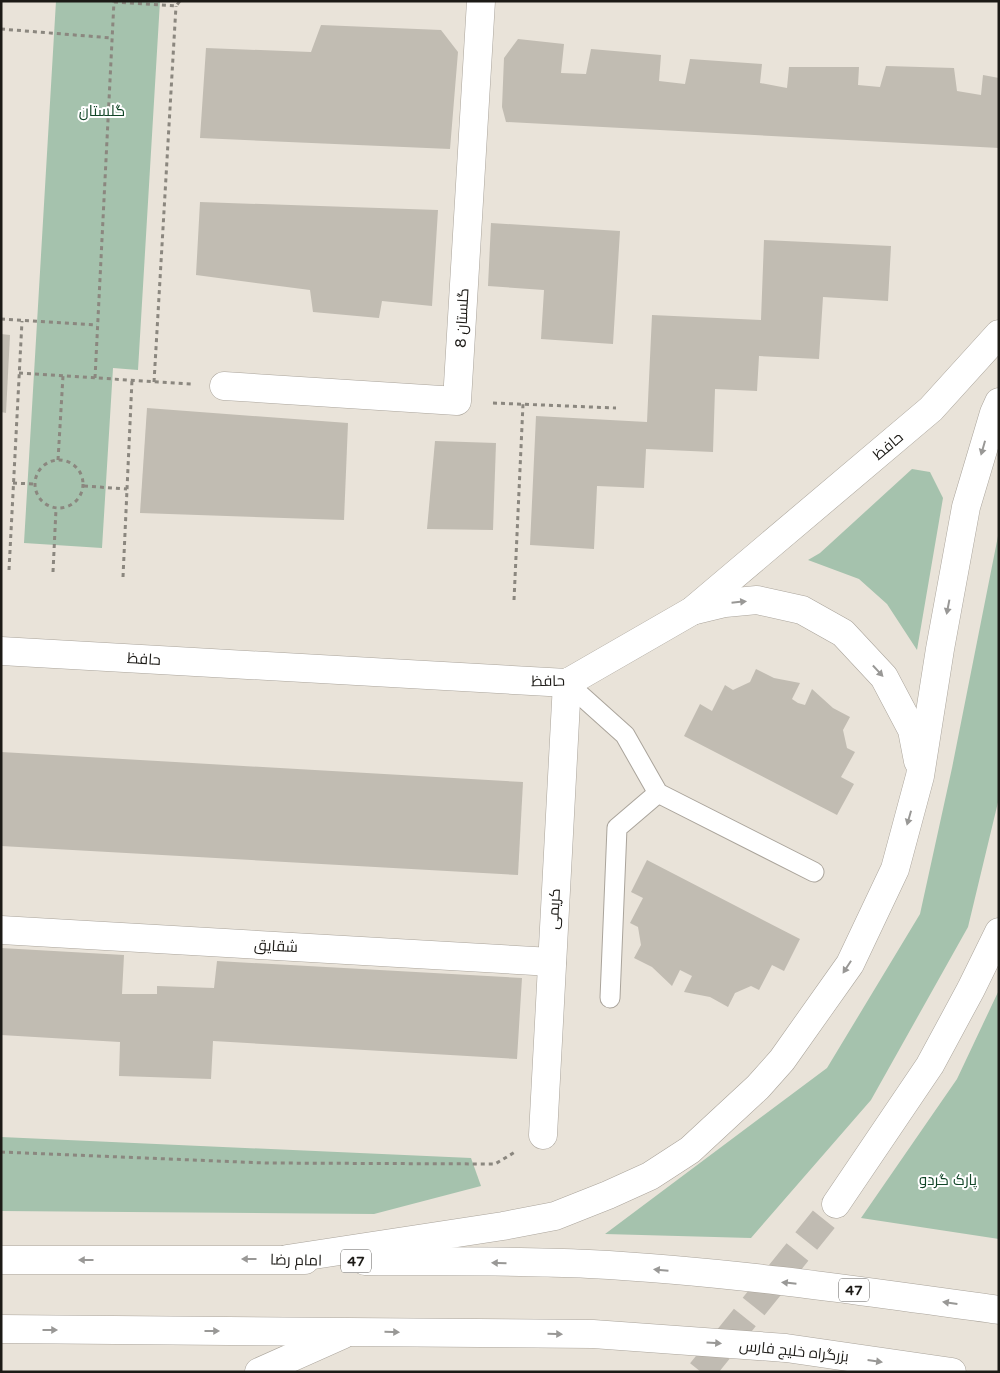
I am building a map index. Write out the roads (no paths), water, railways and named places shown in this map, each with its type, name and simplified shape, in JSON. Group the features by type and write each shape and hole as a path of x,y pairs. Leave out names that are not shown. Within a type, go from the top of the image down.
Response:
{"main road":[{"name":"گلستان 8","path":"224,386 457,401 481,1"},
{"name":"حافظ","path":"1,651 566,683 692,611 931,409 999,334"},
{"path":"287,1259 503,1226 555,1216 608,1195 650,1176 690,1150 758,1087 782,1060 850,964 895,869 920,776 940,649 966,507 999,402"},
{"path":"692,611 725,603 757,600 802,610 843,633 884,677 912,730 920,776"},
{"name":"کریمی","path":"543,1135 566,683"},
{"name":"شقایق","path":"1,930 552,962"},
{"path":"836,1204 930,1065 999,932"},
{"name":"امام رضا","path":"1,1260 287,1259 588,1264 710,1274 878,1293 999,1310"},
{"path":"1,1330 350,1331"},
{"path":"259,1372 350,1331"},
{"name":"بزرگراه خلیج فارس","path":"350,1331 593,1334 786,1348 952,1372"}],"lane":[{"path":"566,683 625,735 658,793 814,872"},
{"path":"610,998 617,828 658,793"}],"tunnel":[{"path":"701,1372 836,1204"}],"park label":[{"name":"گلستان","path":"102,111"},
{"name":"پارک گردو","path":"948,1180"}]}
